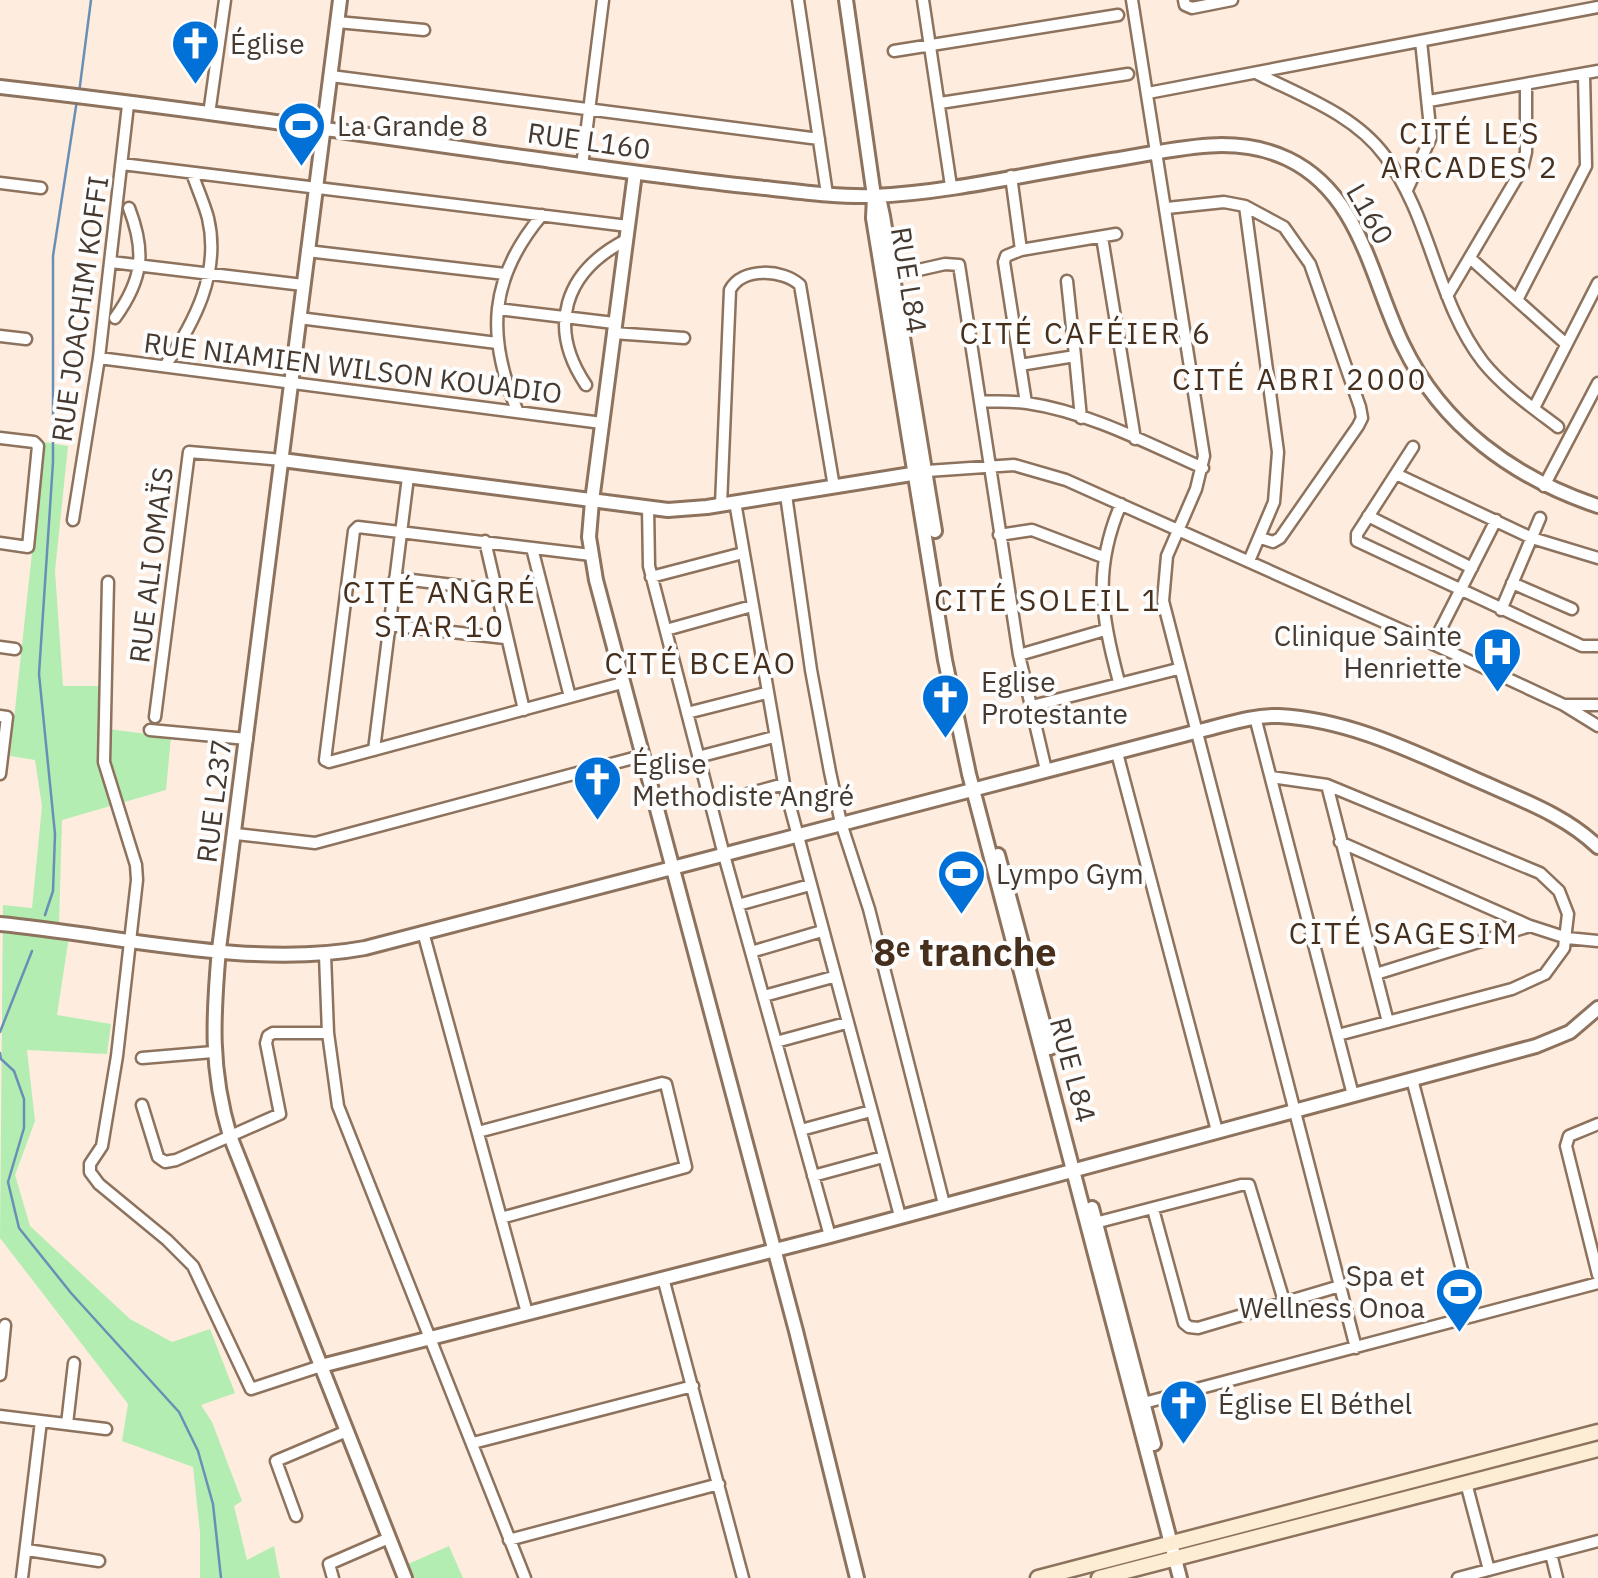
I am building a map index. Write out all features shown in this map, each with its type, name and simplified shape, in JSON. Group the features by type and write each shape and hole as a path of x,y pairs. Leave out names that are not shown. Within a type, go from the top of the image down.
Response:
{"main road":[{"path":"1038,1578 1177,1550 1593,1451 1592,1434 1177,1550 1100,1578"}],"street":[{"path":"209,114 225,0"},
{"name":"RUE L237","path":"340,0 219,950 213,1052 218,1093 230,1136 405,1578"},
{"path":"582,166 603,0"},
{"path":"798,0 826,194"},
{"path":"846,0 874,196"},
{"path":"923,0 951,186"},
{"path":"1132,0 1202,437 1203,468 1167,556 1162,602 1356,1348"},
{"path":"1184,0 1192,8 1232,0"},
{"path":"1148,92 1598,7"},
{"path":"894,50 1118,15"},
{"path":"337,22 424,30"},
{"path":"1407,190 1430,141 1421,41"},
{"path":"1429,102 1598,71"},
{"path":"940,103 1128,74"},
{"path":"1258,74 1331,111 1362,132 1385,156 1407,190 1447,296 1482,360 1558,427"},
{"path":"1517,300 1586,166 1584,74"},
{"path":"331,76 819,139"},
{"path":"1447,296 1524,163 1526,85"},
{"name":"RUE L160","path":"0,88 635,173 874,196"},
{"name":"RUE JOACHIM KOFFI","path":"73,520 99,358 128,105"},
{"name":"L160","path":"874,196 1202,145 1245,146 1289,160 1316,177 1352,220 1390,318 1420,377 1445,410 1499,459 1544,486 1598,506"},
{"path":"122,164 542,215 627,233"},
{"path":"165,366 192,325 208,273 209,226 192,173"},
{"path":"635,173 592,501 591,554 856,1578"},
{"path":"1010,176 1021,250"},
{"path":"0,183 41,188"},
{"name":"RUE L84","path":"874,196 880,202 892,276 945,660 1177,1550 1188,1578"},
{"name":"RUE L84","path":"874,196 874,218 921,472"},
{"path":"1167,208 1210,202 1245,206 1284,227 1305,254 1362,414 1358,426 1278,541 1260,538"},
{"path":"1245,206 1277,440 1276,486 1249,560"},
{"path":"115,318 132,295 140,265 138,233 129,208"},
{"path":"517,410 504,380 497,343 498,308 505,274 527,233 542,215"},
{"path":"586,385 570,361 565,316 582,273 627,233"},
{"path":"1026,403 1006,256 1116,234"},
{"path":"1102,237 1135,439"},
{"path":"307,250 505,274"},
{"path":"1470,258 1566,344"},
{"path":"111,262 303,284"},
{"path":"892,276 945,264 960,265 1019,655 1046,770"},
{"path":"720,504 730,290 734,282 747,274 780,275 793,278 800,285 834,487"},
{"path":"1068,281 1081,418"},
{"path":"1534,408 1598,283"},
{"path":"498,308 684,338"},
{"path":"298,318 497,343"},
{"path":"0,336 26,338"},
{"path":"1020,364 1075,356"},
{"name":"RUE NIAMIEN WILSON KOUADIO","path":"99,358 602,423"},
{"path":"1544,486 1598,382"},
{"path":"980,401 1026,403 1081,418 1203,468"},
{"path":"0,438 37,444 28,547 0,543"},
{"path":"1413,447 1358,534 1360,543 1582,646 1598,646"},
{"name":"RUE ALI OMAÏS","path":"155,717 188,456 194,451 282,460"},
{"path":"282,460 648,508 692,509 921,472 988,465 1029,468 1249,560 1564,705 1598,726"},
{"path":"1396,474 1532,538 1598,558"},
{"path":"374,750 408,477"},
{"path":"786,495 811,670 842,823 869,909 944,1204"},
{"path":"736,502 784,784 900,1216"},
{"path":"1119,682 1101,600 1103,557 1122,504"},
{"path":"648,508 652,577 750,952 830,1236"},
{"path":"1368,516 1472,568"},
{"path":"1501,610 1540,518"},
{"path":"1433,644 1496,520"},
{"path":"591,554 362,526 354,531 324,760 329,762 622,683"},
{"path":"999,535 1032,530 1103,557"},
{"path":"485,542 524,710"},
{"path":"532,548 570,697"},
{"path":"652,577 744,553"},
{"path":"395,578 494,590"},
{"path":"108,582 104,762 136,864 117,1056 102,1146 90,1164 92,1176 193,1266 251,1389 321,1366 830,1236 1536,1046 1570,1032 1598,1008"},
{"path":"1512,583 1572,609"},
{"path":"666,630 752,606"},
{"path":"389,626 505,638"},
{"path":"1019,655 1105,630"},
{"path":"0,647 15,649"},
{"path":"1032,706 1178,669"},
{"path":"687,713 766,693"},
{"path":"1564,705 1598,705"},
{"path":"0,716 7,717 0,774"},
{"path":"0,924 219,950 325,955 1255,718 1306,719 1369,732 1544,810 1574,826 1598,847"},
{"path":"1255,718 1354,1095"},
{"path":"150,730 247,740"},
{"path":"698,757 774,737"},
{"path":"1117,753 1216,1131"},
{"path":"236,834 315,843 641,756"},
{"path":"1271,778 1327,784 1540,874 1565,902 1567,938 1560,958 1533,982 1338,1035"},
{"path":"711,804 784,784"},
{"path":"1327,784 1388,1022"},
{"path":"1340,842 1530,926 1567,938 1598,941"},
{"path":"738,905 810,885"},
{"path":"1376,974 1530,926"},
{"path":"423,932 526,1313"},
{"path":"750,952 822,932"},
{"path":"325,955 328,1032 338,1106 525,1578"},
{"path":"764,996 834,977"},
{"path":"776,1042 846,1023"},
{"path":"142,1105 158,1157 165,1162 280,1114 266,1043 268,1036 328,1032"},
{"path":"142,1058 213,1052"},
{"path":"1412,1079 1474,1316"},
{"path":"478,1132 666,1084 686,1167 501,1218"},
{"path":"801,1130 870,1112"},
{"path":"1598,1124 1570,1136 1566,1146 1598,1275"},
{"path":"813,1176 883,1157"},
{"path":"1092,1224 1248,1186 1284,1301"},
{"path":"1153,1209 1184,1322 1189,1328 1340,1286"},
{"path":"664,1278 744,1578"},
{"path":"1139,1404 1598,1283"},
{"path":"0,1375 5,1325"},
{"path":"67,1424 74,1363"},
{"path":"473,1443 692,1386"},
{"path":"0,1416 106,1429"},
{"path":"22,1578 41,1421"},
{"path":"296,1516 276,1461 347,1431"},
{"path":"1466,1483 1490,1570"},
{"path":"509,1540 719,1484"},
{"path":"333,1578 329,1564 389,1538"},
{"path":"1460,1578 1598,1541"},
{"path":"27,1550 98,1561"},
{"name":"RUE L84","path":"1177,1550 1180,1578"},
{"path":"1551,1554 1558,1578"}],"green space":[{"path":"44,442 68,446 55,571 63,686 100,686 100,728 171,737 166,790 62,820 59,924 75,926 68,943 57,1015 111,1024 107,1054 27,1050 35,1121 15,1175 30,1226 130,1319 172,1342 210,1329 235,1393 201,1405 212,1422 242,1501 234,1506 247,1560 274,1546 280,1578 200,1578 193,1467 122,1441 128,1404 0,1238 3,905 32,908 42,806 35,760 10,756"},
{"path":"449,1546 463,1578 414,1578 408,1564"}],"waterway":[{"path":"79,93 91,0"},
{"path":"45,915 53,891 55,834 39,674 53,462 53,256 77,100"},
{"path":"0,1032 32,951"},
{"path":"0,1053 14,1071 24,1099 24,1128 8,1182 19,1228 71,1293 179,1412 198,1451 213,1504 221,1578"}],"place":[{"name":"Église","path":"195,86"},
{"name":"La Grande 8","path":"302,168"},
{"name":"Clinique Sainte Henriette","path":"1497,694"},
{"name":"Eglise Protestante","path":"946,740"},
{"name":"Église Methodiste Angré","path":"597,822"},
{"name":"Lympo Gym","path":"961,916"},
{"name":"Spa et Wellness Onoa","path":"1460,1334"},
{"name":"Église El Béthel","path":"1183,1446"}],"district":[{"name":"CITÉ LES ARCADES 2","path":"1470,151"},
{"name":"CITÉ CAFÉIER 6","path":"1086,334"},
{"name":"CITÉ ABRI 2000","path":"1300,380"},
{"name":"CITÉ SOLEIL 1","path":"1048,601"},
{"name":"CITÉ ANGRÉ STAR 10","path":"440,610"},
{"name":"CITÉ BCEAO","path":"701,664"},
{"name":"CITÉ SAGESIM","path":"1404,934"},
{"name":"8ᵉ tranche","path":"965,953"}]}
